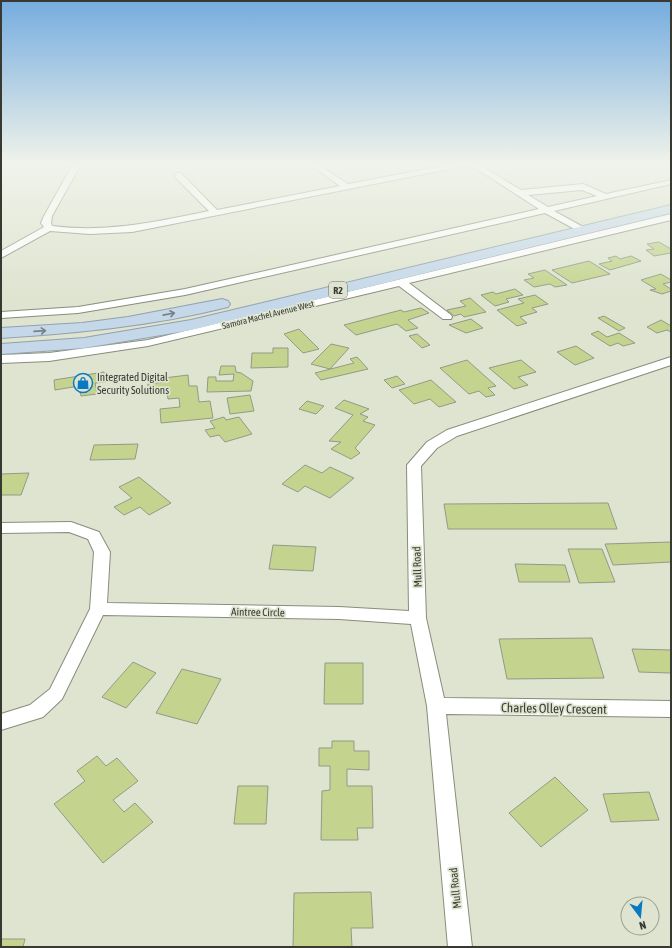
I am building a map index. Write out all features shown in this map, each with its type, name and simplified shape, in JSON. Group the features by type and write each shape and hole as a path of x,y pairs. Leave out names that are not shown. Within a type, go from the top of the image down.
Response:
{"highway":[{"name":"Samora Machel Avenue West","path":"1,333 59,330 128,322 222,304 627,208"},
{"name":"Samora Machel Avenue West","path":"1,349 90,342 191,325 671,209"}],"street":[{"path":"49,228 46,223 52,208"},
{"path":"210,208 214,212"},
{"path":"1,255 49,228 69,231 101,232 132,229 234,208"},
{"path":"543,208 582,230"},
{"path":"1,315 78,310 137,301 554,208"},
{"name":"Samora Machel Avenue West","path":"1,359 49,357 148,344 671,217"},
{"path":"402,283 447,318"},
{"name":"Mull Road","path":"460,947 436,706 418,618 414,465 432,445 452,434 671,361"},
{"path":"1,528 71,527 94,536 102,552 98,609 56,694 36,711 1,722"},
{"name":"Aintree Circle","path":"98,609 339,613 418,618"},
{"name":"Charles Olley Crescent","path":"436,706 671,709"}],"building":[{"path":"659,242 671,249 671,253 654,256 646,250 654,249 647,244"},
{"path":"616,256 620,259 631,256 641,261 610,270 599,264 612,261 608,258"},
{"path":"589,261 610,274 572,283 552,270"},
{"path":"545,270 567,285 555,287 550,284 534,287 524,280 534,278 528,274"},
{"path":"661,274 671,280 671,282 663,284 671,289 671,291 662,294 650,290 656,289 641,280"},
{"path":"515,289 523,295 506,299 509,302 495,306 481,295 493,292 496,294"},
{"path":"535,295 548,304 532,308 537,312 520,317 527,323 517,326 497,310 524,303 518,299"},
{"path":"470,298 486,312 464,317 461,314 454,316 447,310 466,306 460,301"},
{"path":"421,308 429,313 408,320 418,328 406,331 397,324 356,335 344,325 401,310 404,312"},
{"path":"604,316 625,328 619,331 598,318"},
{"path":"471,319 483,328 466,333 449,325"},
{"path":"661,320 671,326 671,332 667,330 657,333 647,327"},
{"path":"299,329 319,349 303,353 284,334"},
{"path":"598,331 607,337 619,333 635,343 623,346 618,343 610,346 591,334"},
{"path":"417,334 430,345 422,348 409,336"},
{"path":"331,344 349,348 330,369 311,364"},
{"path":"576,346 594,358 575,365 557,352"},
{"path":"273,348 288,348 288,367 251,368 252,353 273,353"},
{"path":"357,357 368,369 321,380 315,373 354,363 350,359"},
{"path":"467,360 496,386 488,388 495,395 486,397 479,391 469,394 440,368"},
{"path":"521,360 536,372 518,377 528,385 514,389 489,368"},
{"path":"221,366 235,366 236,372 241,373 253,381 251,391 207,392 208,377 216,377 216,381 233,381 234,374 219,375"},
{"path":"104,372 106,382 95,383 97,394 81,396 79,386 55,390 54,380"},
{"path":"188,375 189,386 197,386 199,402 210,401 213,418 161,423 160,409 180,407 179,398 168,399 167,392 148,394 148,384 164,382 164,378"},
{"path":"397,376 405,384 392,388 384,380"},
{"path":"431,380 456,402 439,407 430,399 414,404 399,390"},
{"path":"250,395 254,411 230,414 227,398"},
{"path":"344,400 369,409 360,414 368,417 363,421 375,425 355,448 360,453 351,459 331,449 341,442 329,441 353,415 335,408"},
{"path":"307,401 324,406 316,414 299,409"},
{"path":"224,417 226,420 239,417 252,434 225,442 219,435 210,437 205,430 215,428 210,421"},
{"path":"138,444 135,459 90,460 94,445"},
{"path":"305,465 322,473 330,467 354,478 330,498 305,486 298,492 282,484"},
{"path":"29,473 21,495 1,495 1,474"},
{"path":"139,477 171,503 149,515 140,507 124,515 114,507 132,498 119,487"},
{"path":"608,503 617,529 448,529 444,504"},
{"path":"671,542 671,562 613,565 605,544"},
{"path":"273,545 316,547 313,571 269,569"},
{"path":"568,549 602,549 615,582 579,583"},
{"path":"515,564 565,565 570,582 519,582"},
{"path":"592,638 604,678 507,679 499,639"},
{"path":"632,649 671,650 671,673 639,672"},
{"path":"133,662 156,673 126,708 102,697"},
{"path":"325,663 363,663 363,704 324,704"},
{"path":"182,669 221,679 197,724 156,713"},
{"path":"332,741 354,741 354,751 369,751 369,770 347,769 347,786 372,786 373,828 357,828 358,840 321,840 322,791 330,790 330,766 319,766 319,748 332,748"},
{"path":"97,756 106,766 117,758 138,781 113,800 124,812 135,803 153,822 103,863 54,804 85,781 77,771"},
{"path":"555,777 588,810 541,847 509,813"},
{"path":"238,786 268,786 266,824 234,824"},
{"path":"649,792 659,820 611,822 603,794"},
{"path":"371,892 373,928 351,928 352,947 293,947 294,893"},
{"path":"1,939 25,939 23,947 1,947"}],"place":[{"name":"Integrated Digital Security Solutions","path":"83,383"}]}
